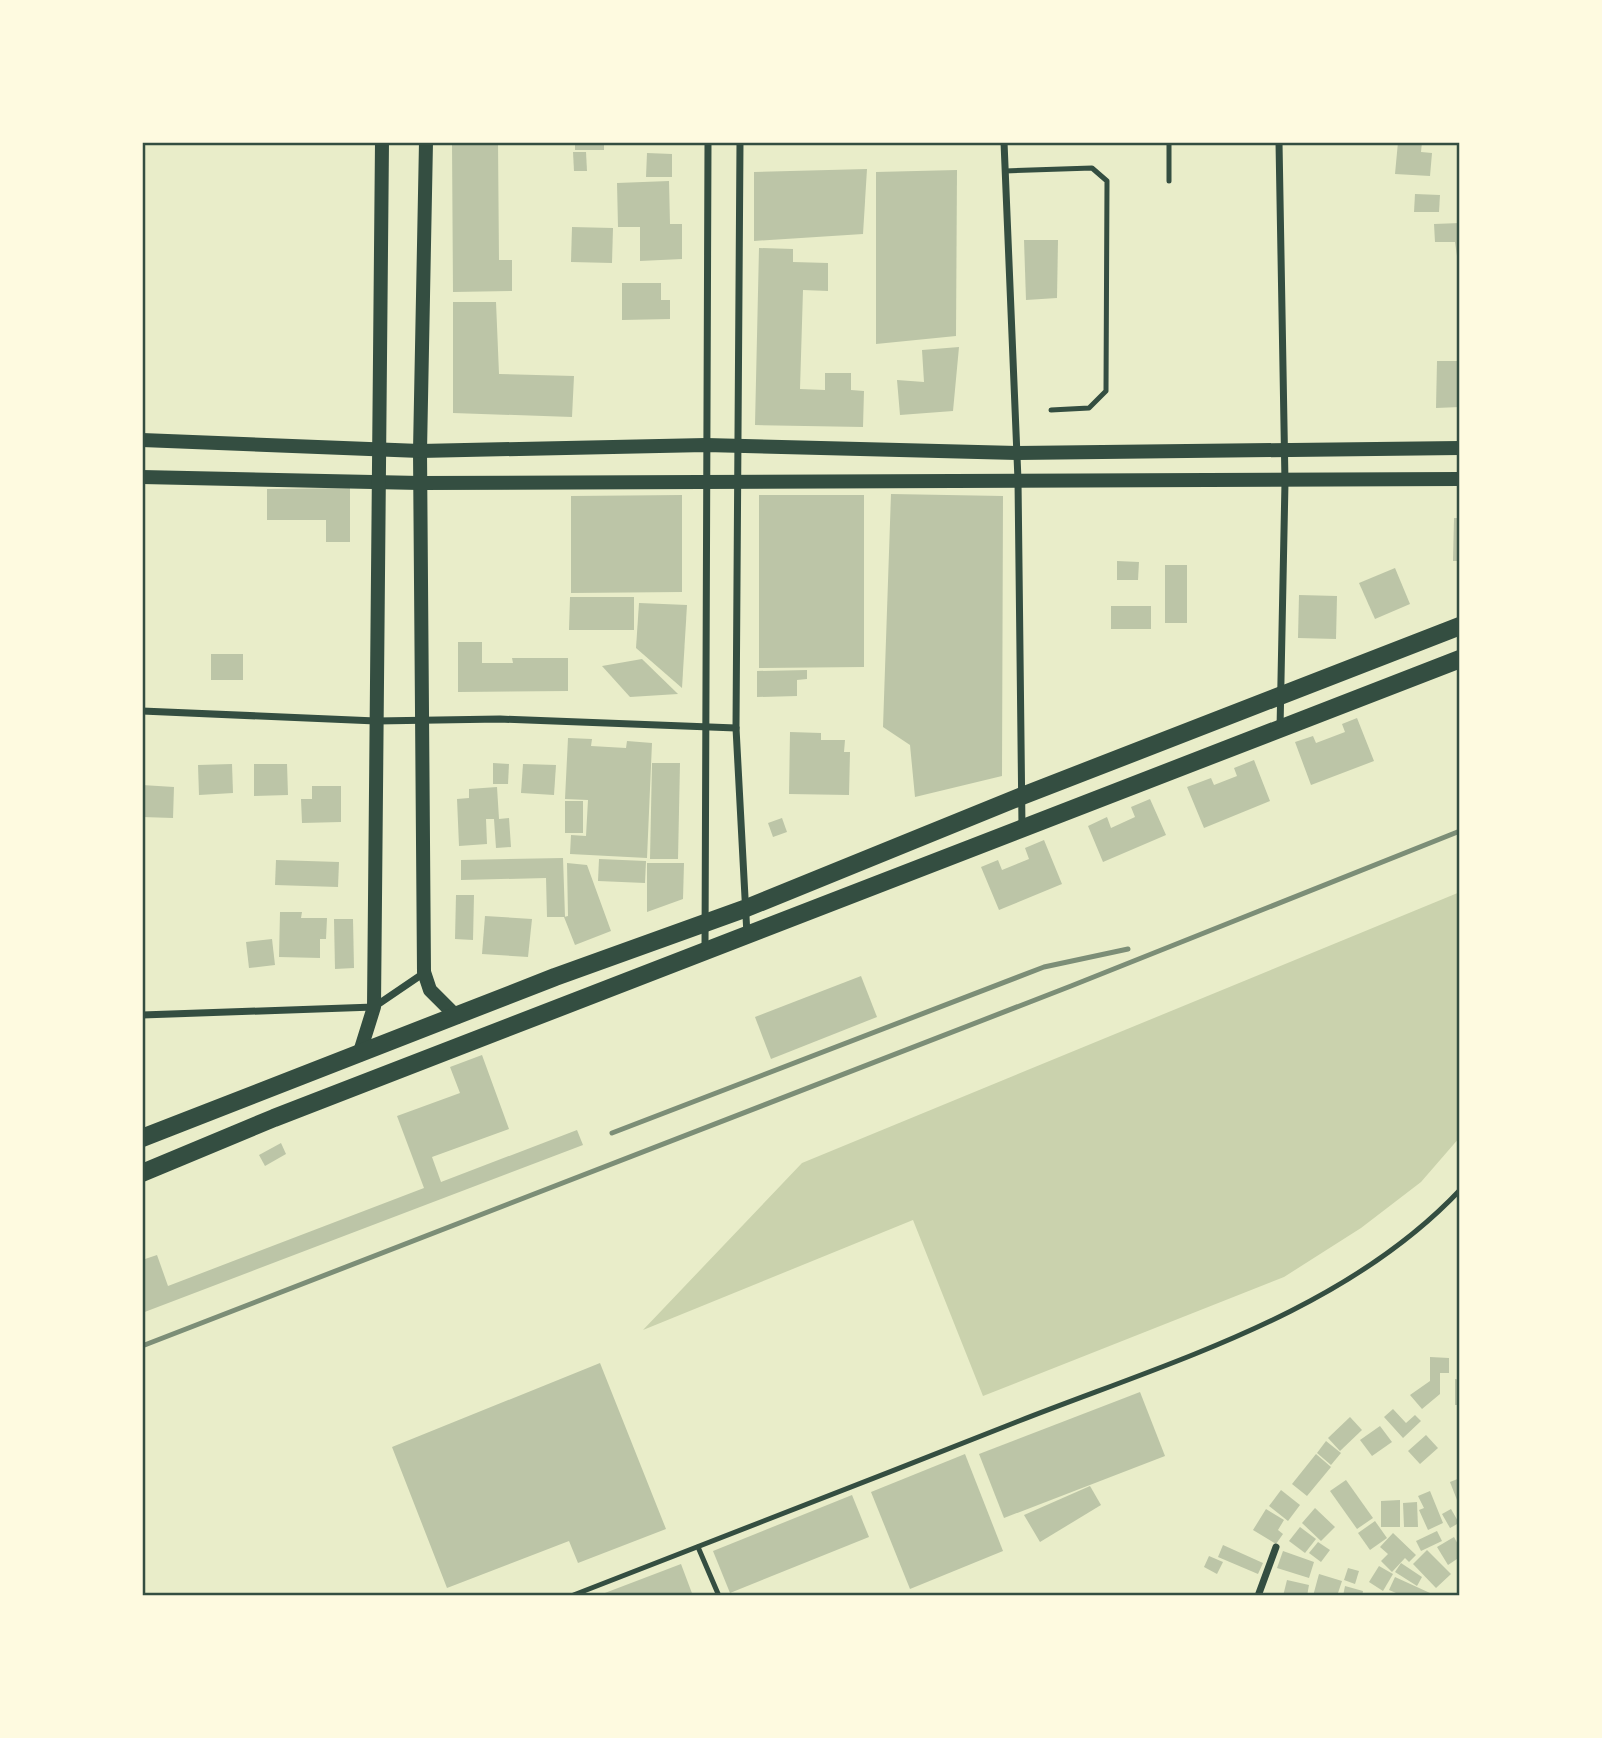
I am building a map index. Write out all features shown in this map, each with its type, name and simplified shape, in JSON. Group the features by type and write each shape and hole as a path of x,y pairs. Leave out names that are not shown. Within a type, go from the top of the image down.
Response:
{"highway":[{"path":"142,1138 555,977 704,921 744,909 1021,796 1460,626"},
{"path":"142,1173 1022,827 1460,659"},
{"path":"555,977 568,1007"},
{"path":"191,1120 202,1148"}],"main road":[{"path":"359,1055 374,1007 379,481 377,451 382,142"},
{"path":"426,142 420,451 424,972 430,990 457,1017"},
{"path":"142,440 377,451 706,445 1017,453 1460,448"},
{"path":"142,477 420,483 706,480 1285,482 1460,479"}],"street":[{"path":"706,951 704,728 708,142"},
{"path":"740,142 736,728 747,936"},
{"path":"1004,142 1018,480 1022,827"},
{"path":"1279,142 1285,449 1280,730"},
{"path":"142,711 376,721 500,719 736,728"},
{"path":"142,1015 374,1007 424,972"},
{"path":"1258,1596 1276,1547"}],"lane":[{"path":"1169,142 1169,181"},
{"path":"1005,171 1091,168 1107,181 1106,391 1089,408 1051,410"},
{"path":"571,1596 1191,1354 1305,1304 1387,1255 1432,1219 1460,1190"},
{"path":"698,1547 719,1596"}],"green space":[{"path":"1460,892 1460,1137 1421,1182 1361,1228 1284,1277 983,1396 913,1220 643,1330 802,1163"}],"building":[{"path":"498,142 499,260 512,260 512,291 453,292 452,143"},
{"path":"575,142 604,142 604,150 575,150"},
{"path":"1398,142 1422,142 1421,152 1432,153 1430,176 1395,174"},
{"path":"573,152 586,152 587,171 574,171"},
{"path":"647,153 672,154 672,177 646,177"},
{"path":"867,169 863,234 754,241 754,172"},
{"path":"957,170 956,336 876,344 876,172"},
{"path":"669,181 670,224 682,224 682,259 640,261 640,227 618,227 617,183"},
{"path":"1415,194 1440,195 1439,212 1414,212"},
{"path":"1460,223 1458,263 1455,242 1435,242 1434,224"},
{"path":"572,227 613,228 612,263 571,262"},
{"path":"1024,240 1058,240 1057,298 1026,300"},
{"path":"759,248 793,249 793,262 828,263 828,291 803,290 800,389 825,390 825,373 851,373 851,390 864,391 863,427 755,425"},
{"path":"622,283 661,283 661,300 670,300 670,319 622,320"},
{"path":"453,302 496,302 499,374 574,376 572,417 453,413"},
{"path":"959,347 953,411 900,415 897,380 924,382 922,350"},
{"path":"1437,361 1460,361 1460,407 1436,408"},
{"path":"350,488 350,542 326,542 326,520 267,520 267,489"},
{"path":"891,494 1003,496 1002,776 915,797 910,745 883,727"},
{"path":"682,495 682,592 571,593 571,496"},
{"path":"759,495 864,495 864,667 759,668"},
{"path":"1454,518 1460,518 1460,561 1453,561"},
{"path":"1117,561 1139,562 1138,580 1117,580"},
{"path":"1165,565 1187,565 1187,623 1165,623"},
{"path":"1395,568 1410,604 1375,619 1359,583"},
{"path":"1299,595 1337,596 1336,639 1298,638"},
{"path":"570,597 634,597 634,630 569,630"},
{"path":"639,603 687,605 682,688 636,648"},
{"path":"1111,606 1151,606 1151,629 1111,629"},
{"path":"458,642 482,642 482,663 513,663 512,658 568,658 568,691 458,692"},
{"path":"211,654 243,654 243,680 211,680"},
{"path":"642,659 678,694 630,697 602,666"},
{"path":"807,670 807,679 797,680 797,696 757,697 757,671"},
{"path":"1357,718 1374,761 1311,785 1295,742 1313,736 1316,743 1345,732 1342,724"},
{"path":"790,732 821,733 821,740 845,740 844,752 850,752 849,795 789,794"},
{"path":"568,738 592,739 591,746 626,748 627,741 652,743 647,858 570,854 571,835 586,836 588,800 565,799"},
{"path":"1254,760 1270,801 1204,828 1187,787 1211,778 1214,785 1237,776 1234,768"},
{"path":"493,763 509,764 508,784 493,784"},
{"path":"652,763 680,763 678,859 650,859"},
{"path":"232,764 233,793 199,795 198,765"},
{"path":"254,764 287,764 288,795 254,796"},
{"path":"523,764 556,765 554,795 521,793"},
{"path":"142,785 174,787 173,818 142,817"},
{"path":"312,786 341,786 341,822 302,823 301,799 312,799"},
{"path":"497,787 499,819 509,818 511,847 496,848 494,819 486,819 487,844 459,846 457,799 469,798 469,789"},
{"path":"1150,799 1166,835 1103,862 1088,826 1107,817 1111,828 1135,817 1131,807"},
{"path":"565,801 583,801 583,833 565,833"},
{"path":"782,818 787,832 773,837 768,823"},
{"path":"1044,840 1062,884 999,910 981,867 998,860 1002,870 1029,859 1025,848"},
{"path":"563,858 565,917 547,917 546,878 461,880 461,860"},
{"path":"599,859 646,861 645,883 598,881"},
{"path":"276,860 339,862 338,887 275,885"},
{"path":"567,863 587,865 611,931 575,945 564,917 568,916"},
{"path":"647,863 684,863 683,899 647,912"},
{"path":"456,895 474,895 473,940 455,939"},
{"path":"280,912 302,912 301,918 327,918 326,939 320,939 320,958 279,957"},
{"path":"485,916 532,919 528,957 482,954"},
{"path":"334,919 353,919 354,968 335,969"},
{"path":"272,939 275,965 249,968 246,942"},
{"path":"861,976 877,1017 771,1059 755,1017"},
{"path":"482,1055 509,1129 432,1157 441,1182 577,1130 583,1145 142,1313 142,1260 157,1255 168,1286 424,1188 397,1116 460,1093 450,1067"},
{"path":"281,1143 286,1154 265,1166 259,1155"},
{"path":"1430,1357 1449,1358 1449,1373 1440,1373 1440,1394 1422,1409 1410,1395 1430,1381"},
{"path":"600,1363 666,1529 578,1563 569,1541 447,1588 392,1447"},
{"path":"1455,1379 1460,1380 1460,1405 1455,1405"},
{"path":"1140,1392 1165,1456 1004,1518 979,1454"},
{"path":"1393,1409 1406,1423 1415,1415 1421,1421 1403,1438 1384,1417"},
{"path":"1350,1417 1362,1430 1340,1451 1328,1438"},
{"path":"1380,1426 1392,1442 1372,1456 1360,1440"},
{"path":"1426,1435 1438,1448 1420,1464 1408,1451"},
{"path":"1326,1441 1341,1453 1331,1465 1317,1453"},
{"path":"965,1454 1003,1551 910,1589 871,1492"},
{"path":"1316,1454 1331,1467 1307,1496 1292,1484"},
{"path":"1460,1478 1460,1499 1457,1500 1450,1482"},
{"path":"1346,1480 1373,1518 1357,1529 1330,1491"},
{"path":"1090,1486 1101,1505 1040,1542 1024,1515"},
{"path":"1281,1490 1300,1505 1288,1521 1269,1506"},
{"path":"1430,1491 1443,1523 1428,1530 1419,1510 1424,1508 1418,1496"},
{"path":"852,1495 869,1537 730,1593 713,1551"},
{"path":"1400,1500 1400,1527 1381,1527 1381,1501"},
{"path":"1417,1502 1418,1527 1404,1527 1403,1503"},
{"path":"1315,1508 1335,1527 1321,1541 1302,1523"},
{"path":"1266,1509 1284,1520 1278,1530 1283,1534 1276,1544 1253,1530"},
{"path":"1451,1509 1459,1523 1450,1528 1442,1514"},
{"path":"1375,1521 1387,1538 1370,1550 1358,1533"},
{"path":"1300,1527 1316,1539 1305,1553 1289,1541"},
{"path":"1437,1531 1442,1541 1421,1551 1416,1541"},
{"path":"1393,1533 1416,1555 1409,1562 1405,1558 1392,1572 1381,1561 1388,1554 1380,1547"},
{"path":"1454,1537 1460,1548 1460,1557 1448,1565 1437,1547"},
{"path":"1318,1542 1330,1550 1321,1562 1309,1553"},
{"path":"1223,1545 1263,1563 1258,1574 1218,1557"},
{"path":"1427,1550 1451,1574 1436,1588 1413,1564"},
{"path":"1283,1551 1314,1562 1309,1578 1277,1568"},
{"path":"1209,1556 1223,1562 1217,1574 1204,1567"},
{"path":"1401,1563 1422,1577 1417,1586 1395,1572"},
{"path":"681,1564 693,1596 597,1596"},
{"path":"1379,1566 1393,1574 1383,1591 1369,1582"},
{"path":"1348,1568 1359,1571 1355,1584 1344,1580"},
{"path":"1319,1574 1342,1581 1337,1596 1313,1596"},
{"path":"1395,1577 1430,1593 1428,1596 1403,1596 1389,1590"},
{"path":"1287,1580 1309,1585 1307,1596 1283,1596"},
{"path":"1345,1586 1363,1591 1362,1596 1343,1596"}],"railway":[{"path":"142,1346 1071,986 1460,831"},
{"path":"612,1133 1044,967 1128,949"}]}
